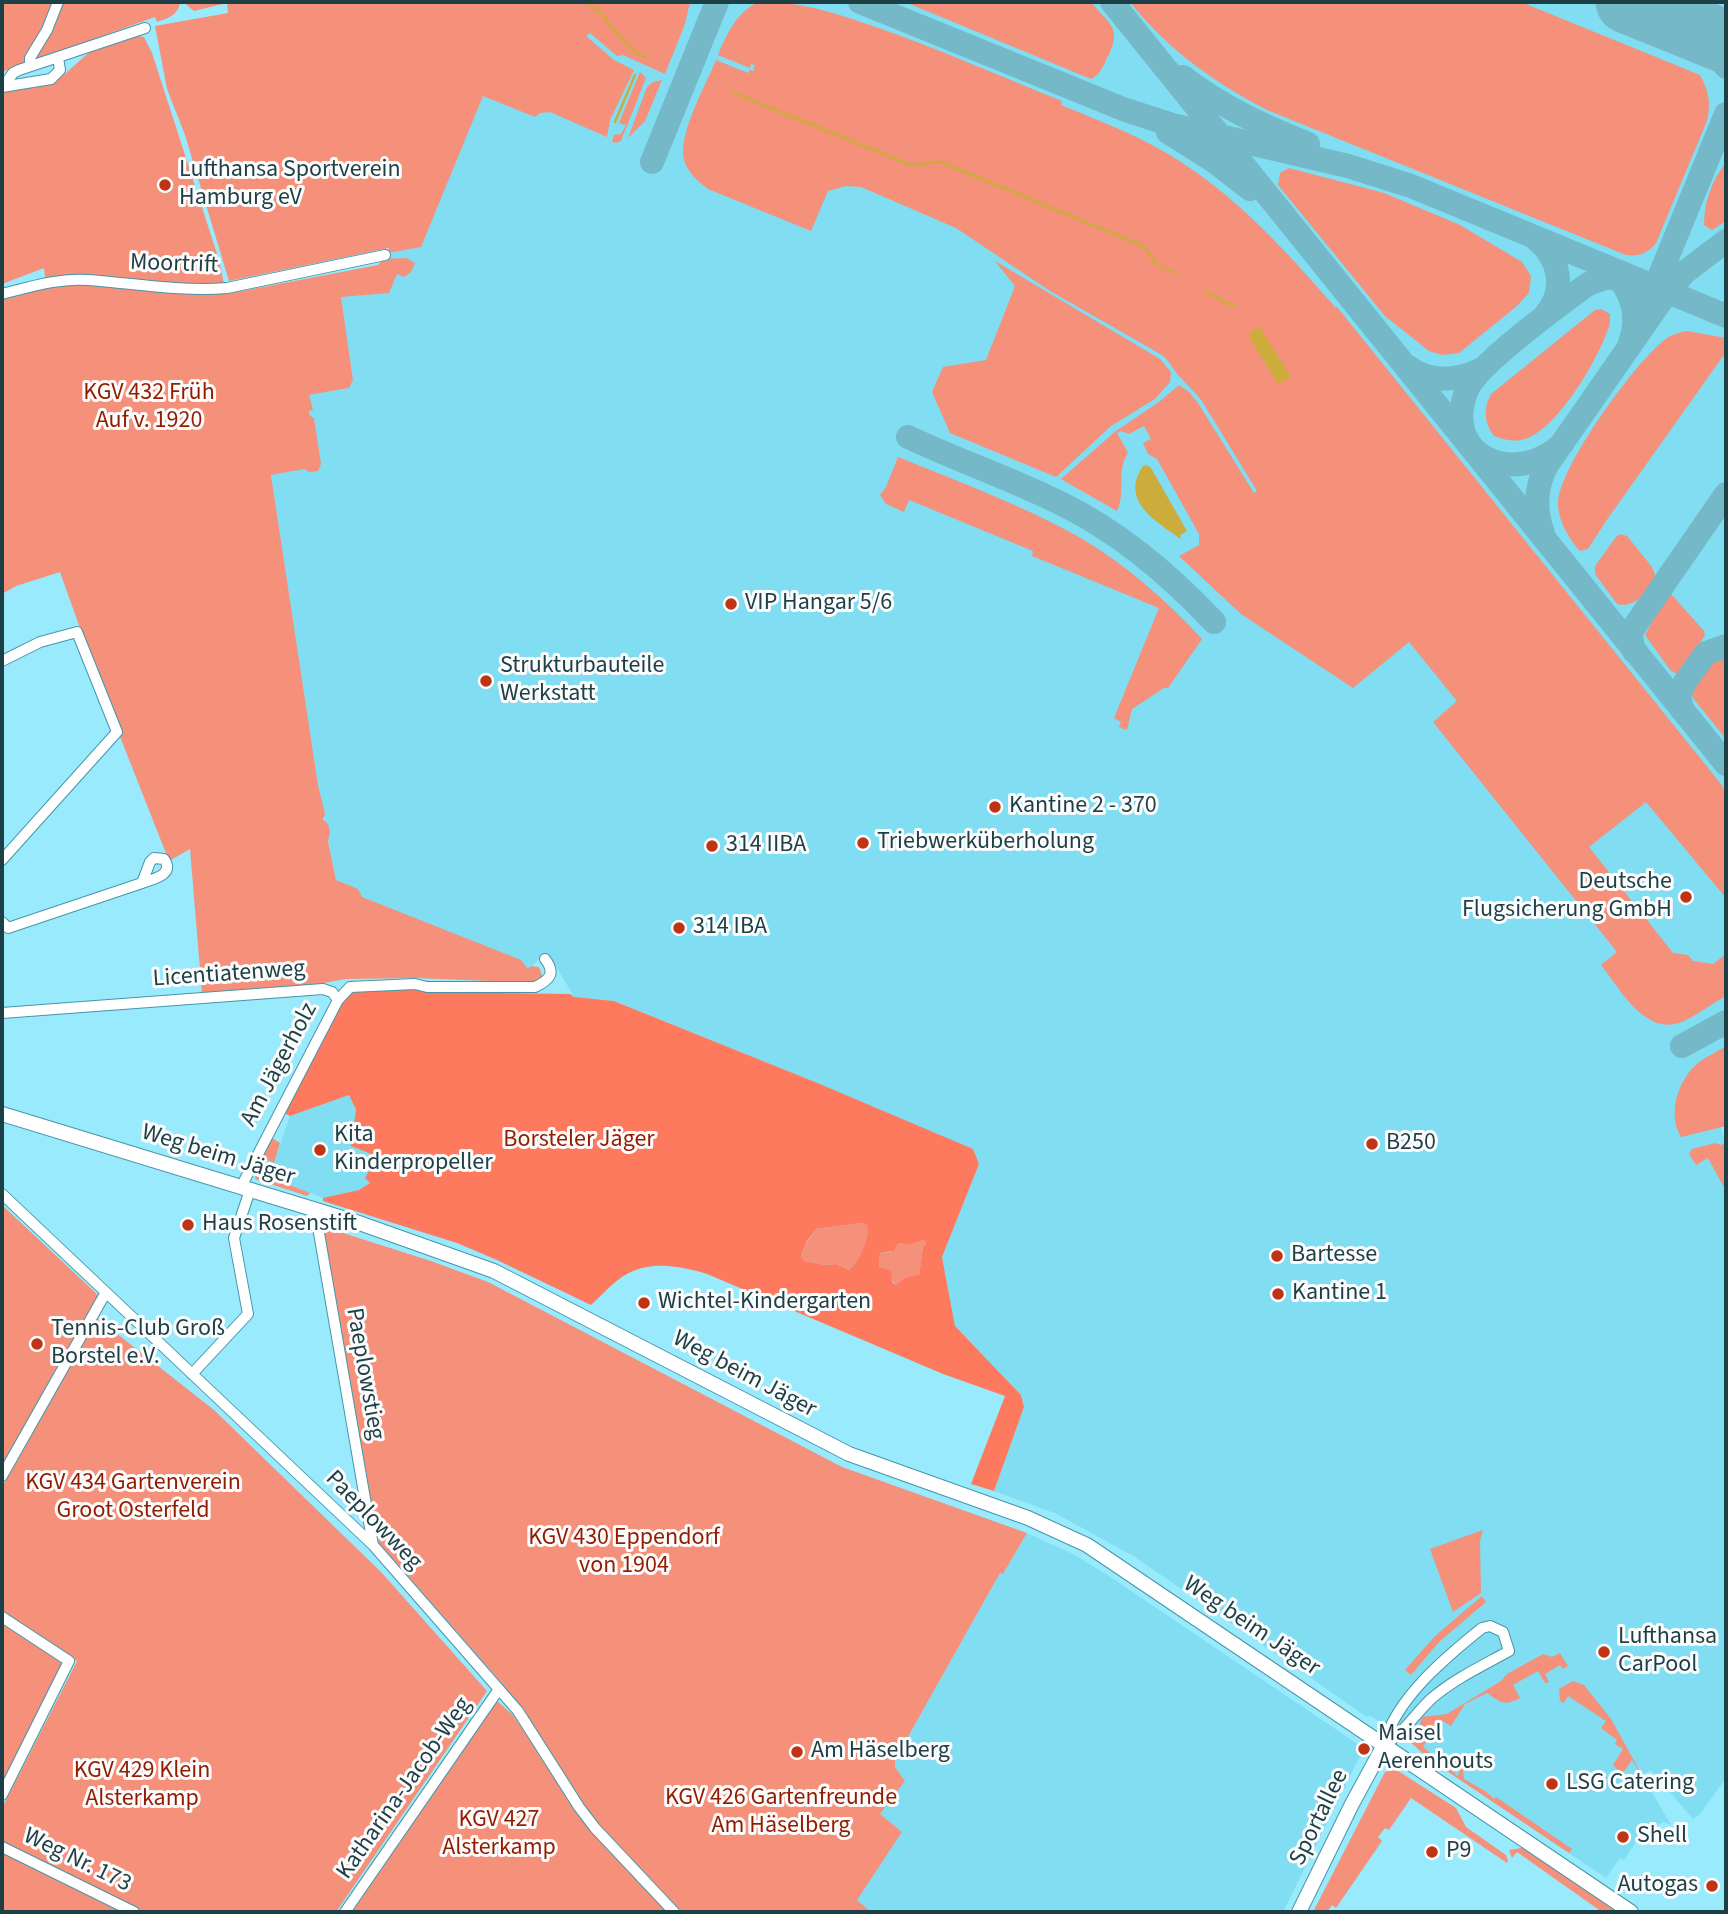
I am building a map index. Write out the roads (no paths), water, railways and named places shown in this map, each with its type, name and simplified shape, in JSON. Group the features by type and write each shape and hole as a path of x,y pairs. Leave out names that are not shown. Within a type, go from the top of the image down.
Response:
{"street":[{"path":"30,66 30,58 47,30 58,2"},
{"path":"2,87 13,73 145,28"},
{"path":"2,87 51,79 60,71 58,58"},
{"name":"Moortrift","path":"2,294 48,282 86,280 201,290 227,288 385,255"},
{"path":"2,661 40,642 77,632 117,732 2,860"},
{"path":"2,922 8,928 142,883"},
{"name":"Licentiatenweg","path":"2,1013 323,989 332,992 338,1000 350,987 415,984 427,987 535,987 551,977 552,971 545,958"},
{"name":"Am Jägerholz","path":"192,1374 248,1314 234,1238 246,1188 338,1000"},
{"name":"Weg beim Jäger","path":"2,1114 452,1254 494,1271 849,1454 1028,1518 1087,1545 1631,1912"},
{"name":"Paeplowweg","path":"2,1194 373,1545 518,1711 595,1828 674,1912"},
{"name":"Paeplowstieg","path":"314,1210 373,1545"},
{"path":"2,1476 105,1293"},
{"path":"2,1617 69,1661 2,1794"},
{"path":"1495,1627 1503,1632 1509,1651 1442,1690 1393,1740 1384,1745 1388,1730 1401,1710 1449,1655 1482,1628 1495,1627"},
{"name":"Katharina-Jacob-Weg","path":"345,1912 499,1689"},
{"name":"Sportallee","path":"1299,1912 1384,1745"},
{"name":"Weg Nr. 173","path":"2,1847 134,1912"}],"waterway":[{"path":"586,2 602,15 628,46 647,58"},
{"path":"615,122 635,75"},
{"path":"734,93 911,165 941,162 1145,247 1155,263 1175,273"},
{"path":"1205,292 1236,307"}],"place":[{"name":"Lufthansa Sportverein Hamburg eV","path":"165,185"},
{"name":"VIP Hangar 5/6","path":"731,604"},
{"name":"Strukturbauteile Werkstatt","path":"486,681"},
{"name":"Kantine 2 - 370","path":"995,807"},
{"name":"Triebwerküberholung","path":"863,843"},
{"name":"314 IIBA","path":"712,846"},
{"name":"Deutsche Flugsicherung GmbH","path":"1686,897"},
{"name":"314 IBA","path":"679,928"},
{"name":"B250","path":"1372,1144"},
{"name":"Kita Kinderpropeller","path":"320,1150"},
{"name":"Haus Rosenstift","path":"188,1225"},
{"name":"Bartesse","path":"1277,1256"},
{"name":"Kantine 1","path":"1278,1294"},
{"name":"Wichtel-Kindergarten","path":"644,1303"},
{"name":"Tennis-Club Groß Borstel e.V.","path":"37,1344"},
{"name":"Lufthansa CarPool","path":"1604,1652"},
{"name":"Maisel Aerenhouts","path":"1364,1749"},
{"name":"Am Häselberg","path":"797,1752"},
{"name":"LSG Catering","path":"1552,1784"},
{"name":"Shell","path":"1623,1837"},
{"name":"P9","path":"1432,1852"},
{"name":"Autogas","path":"1712,1886"}],"park label":[{"name":"KGV 432 Früh Auf v. 1920","path":"149,408"},
{"name":"Borsteler Jäger","path":"579,1141"},
{"name":"KGV 434 Gartenverein Groot Osterfeld","path":"133,1498"},
{"name":"KGV 430 Eppendorf von 1904","path":"624,1553"},
{"name":"KGV 429 Klein Alsterkamp","path":"142,1786"},
{"name":"KGV 426 Gartenfreunde Am Häselberg","path":"781,1813"},
{"name":"KGV 427 Alsterkamp","path":"499,1835"}]}
